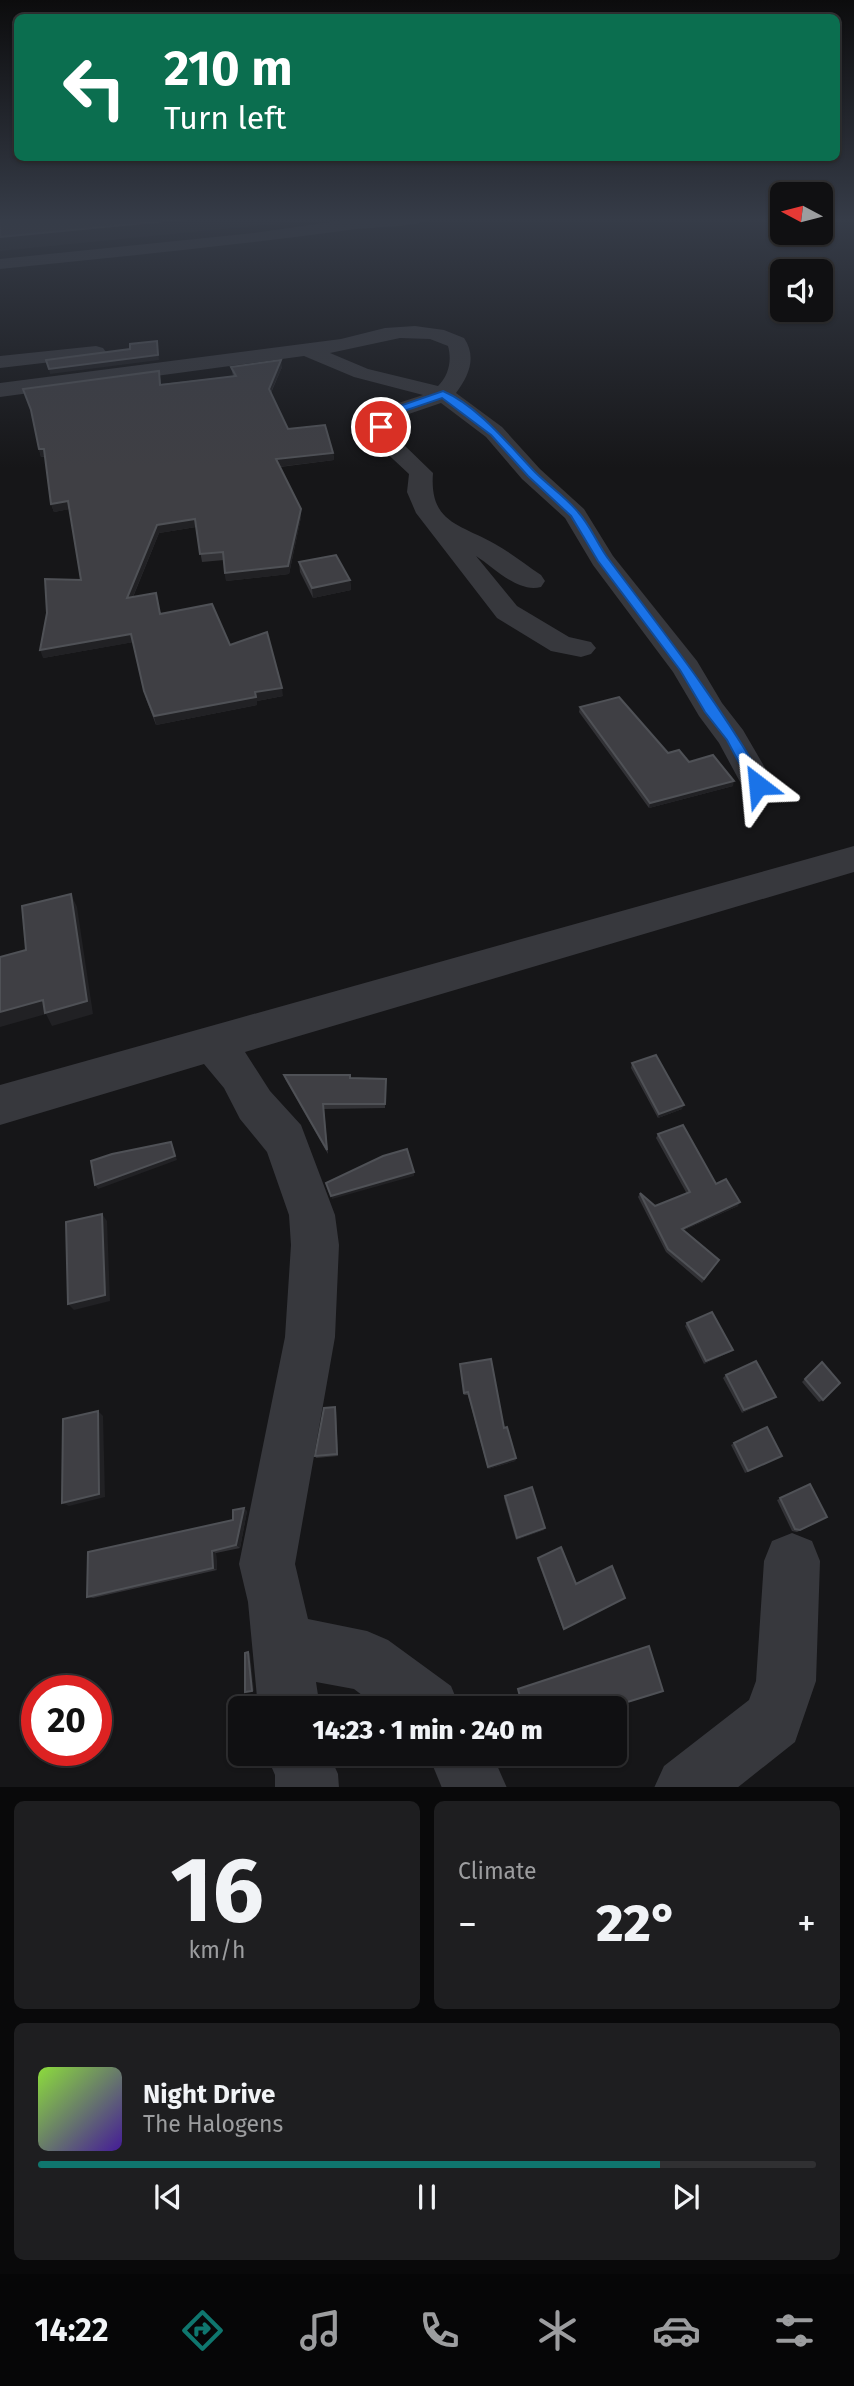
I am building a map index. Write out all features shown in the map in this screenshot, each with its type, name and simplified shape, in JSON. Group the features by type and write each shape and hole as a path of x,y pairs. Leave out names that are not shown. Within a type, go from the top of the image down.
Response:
{"street":[{"path":"0,390 342,345 394,334 442,333 457,342 462,357 457,376 447,392 388,414 381,427"},
{"path":"303,349 361,373 443,394 494,432 531,474 575,514 602,559 686,668 710,709 732,738 758,785"},
{"path":"0,362 99,352"},
{"path":"329,361 356,385 376,414 392,447 410,459 421,473 419,492 440,527 507,612 561,645 581,648"},
{"path":"440,527 486,550 531,581"},
{"path":"0,1105 854,859"},
{"path":"212,1044 239,1075 255,1105 285,1140 312,1215 315,1245 310,1337 267,1564 277,1602 288,1696"},
{"path":"686,1787 773,1720 786,1681 792,1560"},
{"path":"281,1638 318,1653 367,1661 413,1696"},
{"path":"302,1766 307,1787"},
{"path":"465,1766 475,1787"}],"building":[{"path":"157,341 158,355 49,369 46,360 130,349 130,344"},
{"path":"281,360 269,389 288,429 325,425 333,453 276,459 301,509 288,566 225,573 223,552 200,554 195,519 157,525 127,598 156,593 160,614 212,604 230,645 267,632 282,688 255,692 256,697 154,716 144,691 131,634 40,650 47,613 45,579 81,580 68,501 51,504 44,449 39,449 31,410 23,389 159,371 160,385 236,376 231,367"},
{"path":"336,555 350,580 312,588 299,562"},
{"path":"619,697 668,753 679,750 689,762 713,755 734,781 650,803 580,707"},
{"path":"71,894 87,1001 45,1013 43,1000 0,1012 0,957 26,950 22,906"},
{"path":"656,1055 684,1105 659,1114 632,1063"},
{"path":"284,1075 350,1075 350,1078 386,1079 385,1104 323,1104 327,1150"},
{"path":"683,1125 716,1184 726,1179 740,1202 682,1229 719,1260 704,1279 668,1249 640,1193 655,1206 690,1192 658,1134"},
{"path":"171,1142 175,1156 95,1185 91,1161"},
{"path":"407,1149 414,1172 331,1196 326,1183 383,1156"},
{"path":"102,1214 105,1295 68,1304 66,1222"},
{"path":"712,1312 733,1350 706,1361 687,1323"},
{"path":"491,1359 504,1428 507,1427 516,1458 488,1467 468,1392 464,1393 460,1364"},
{"path":"756,1361 776,1397 744,1410 726,1375"},
{"path":"822,1362 840,1383 823,1400 805,1379"},
{"path":"335,1407 337,1454 315,1456 324,1408"},
{"path":"98,1411 99,1494 62,1503 63,1419"},
{"path":"767,1427 782,1456 748,1471 734,1443"},
{"path":"810,1484 827,1517 800,1530 795,1529 780,1498"},
{"path":"532,1487 545,1528 517,1538 505,1496"},
{"path":"244,1508 236,1545 212,1551 213,1568 87,1597 88,1552 233,1520 233,1510"},
{"path":"561,1547 576,1584 612,1566 625,1598 564,1629 538,1558"},
{"path":"649,1646 663,1691 627,1702 627,1696 520,1696 518,1689"},
{"path":"248,1652 252,1691 245,1692 245,1653"}],"route":[{"path":"381,427 388,414 443,394 494,432 531,474 575,514 602,559 686,668 710,709 732,738 758,785"}]}
